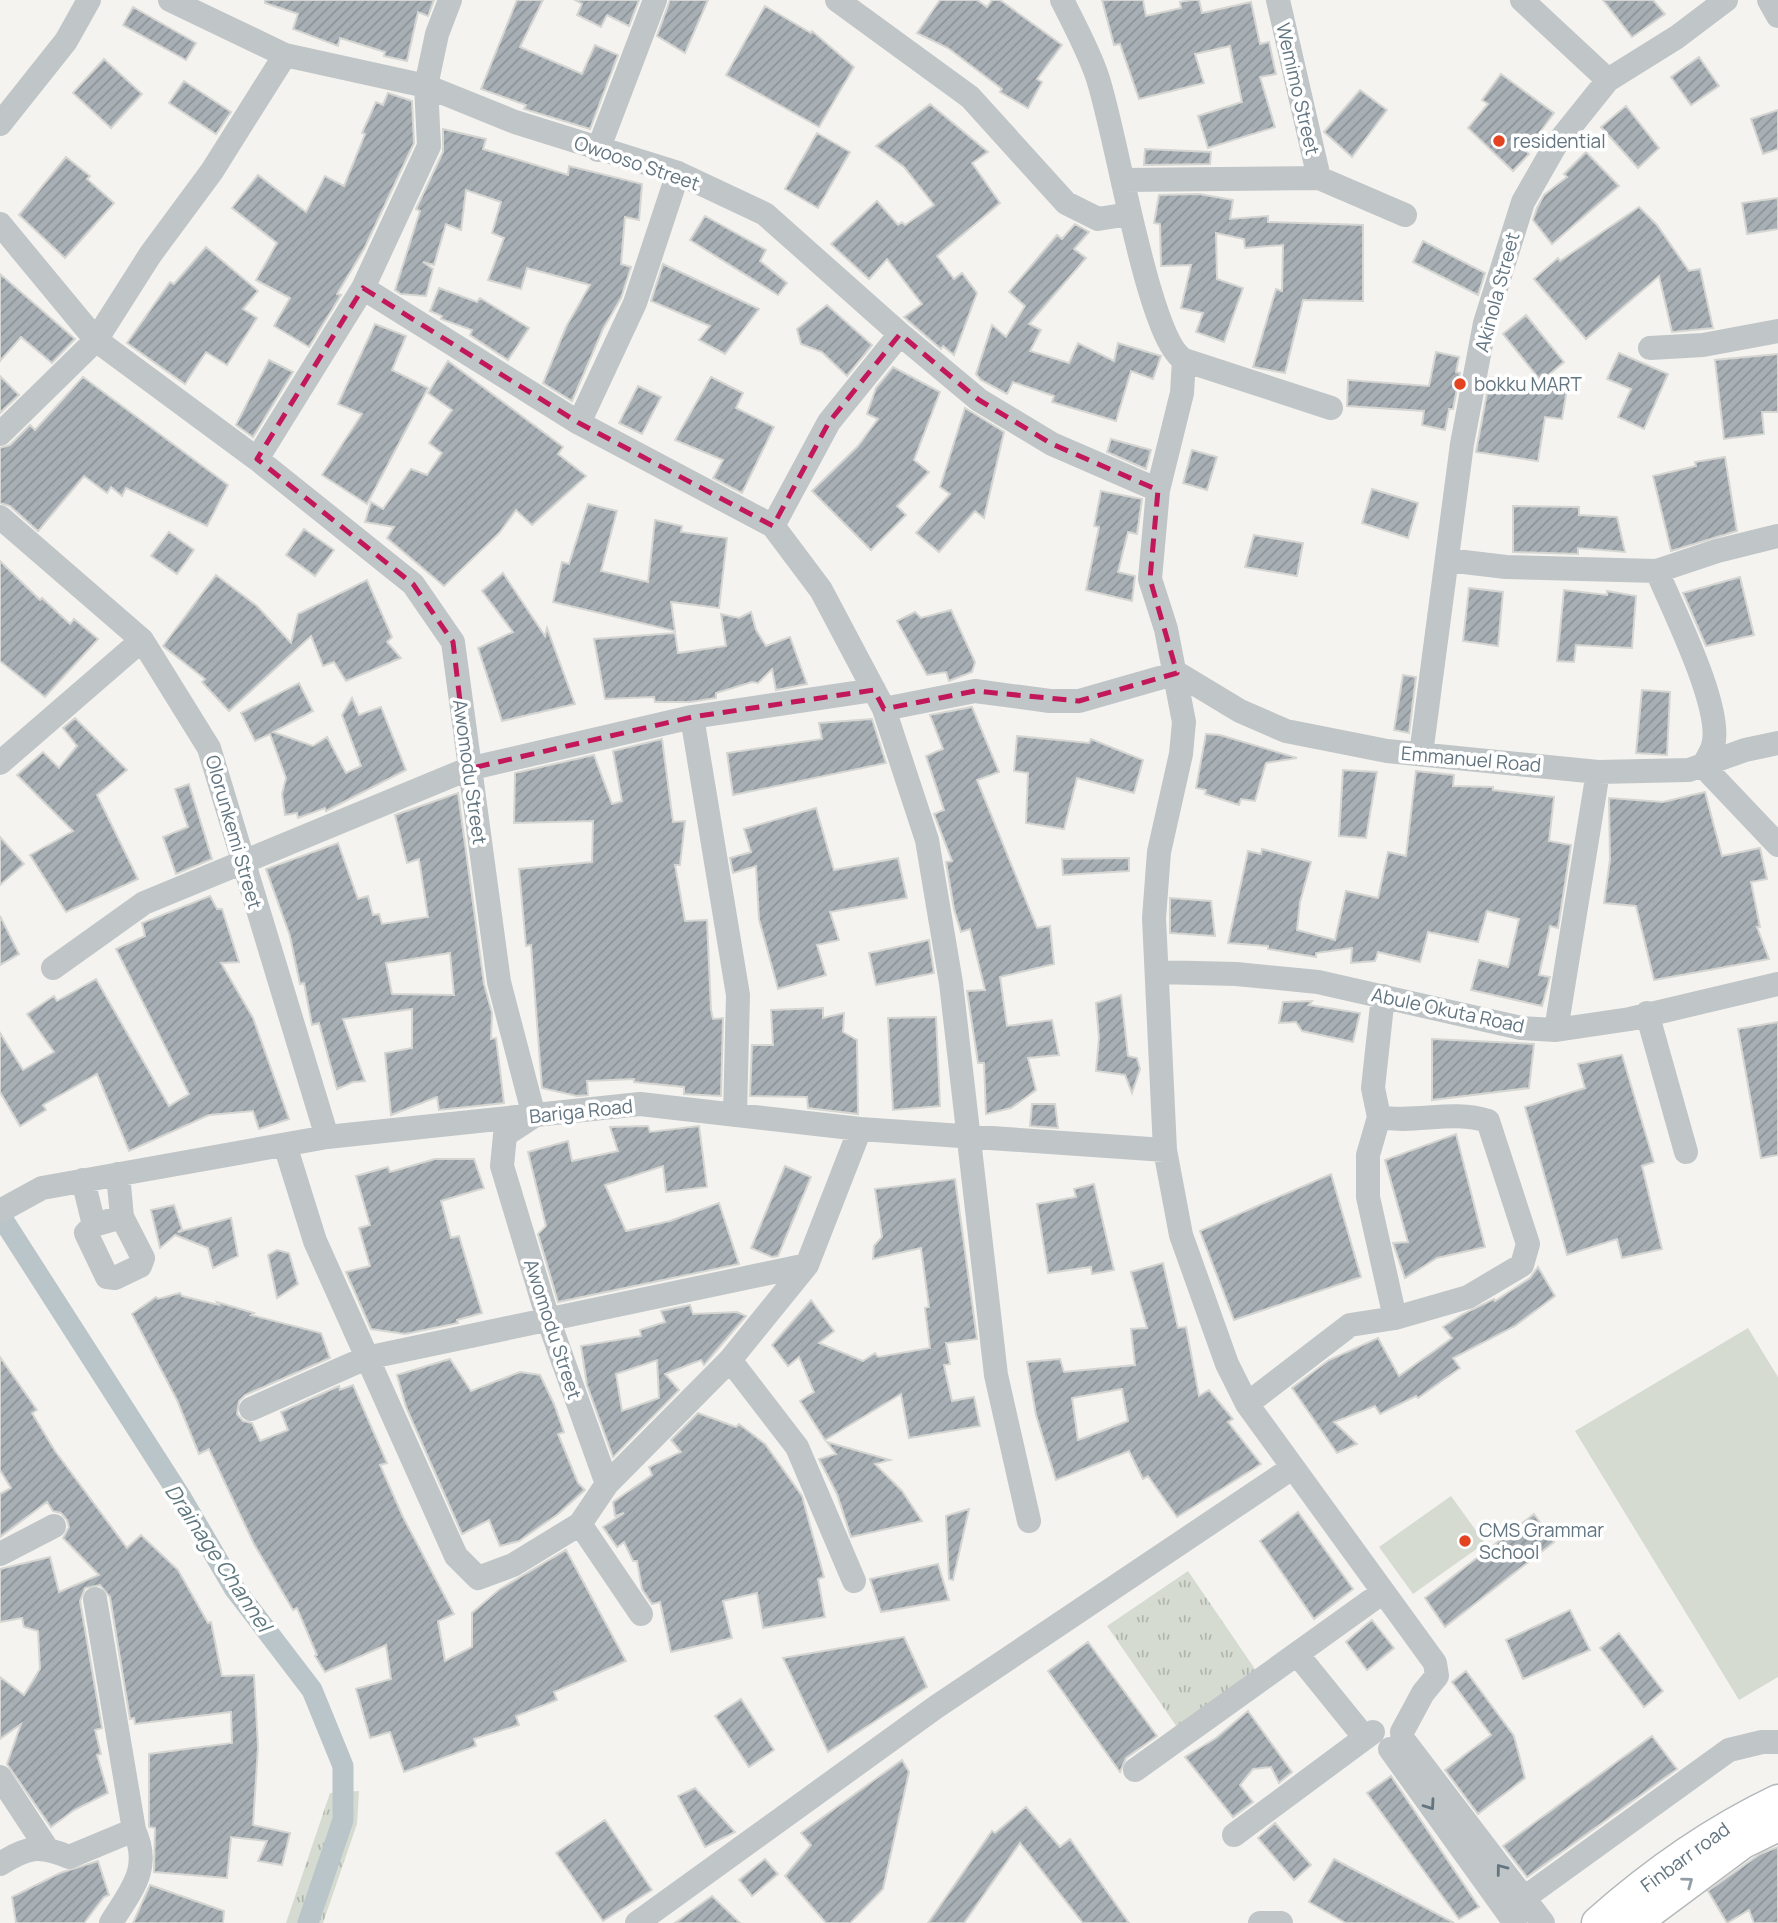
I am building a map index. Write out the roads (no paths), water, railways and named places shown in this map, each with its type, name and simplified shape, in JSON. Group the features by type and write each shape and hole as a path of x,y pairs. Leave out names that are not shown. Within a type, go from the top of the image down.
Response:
{"main road":[{"name":"Finbarr road","path":"1598,1923 1733,1822 1778,1801"},
{"name":"Finbarr road","path":"1634,1923 1743,1842 1778,1825"}],"street":[{"path":"0,124 66,41 89,0"},
{"name":"Owooso Street","path":"170,0 285,55 426,86 598,150 678,173 765,214 979,400 1042,438 1158,490"},
{"path":"257,460 363,288 429,146 426,86 437,34 450,0"},
{"path":"598,150 655,0"},
{"path":"837,0 970,97 1066,203 1098,219 1129,214"},
{"path":"1062,0 1096,74 1129,214 1175,354 1184,360 1331,408"},
{"name":"Wemimo Street","path":"1278,0 1319,178"},
{"path":"1522,0 1608,80"},
{"name":"Akinola Street","path":"1421,754 1462,444 1486,323 1522,202 1555,146 1608,80 1677,37 1726,0"},
{"path":"1769,0 1778,16"},
{"path":"0,434 96,340 150,255 212,171 285,55"},
{"path":"579,423 635,303 678,173"},
{"path":"1123,180 1319,178 1405,215"},
{"name":"Awomodu Street","path":"0,224 96,340 257,460 413,584 453,642 468,769 499,982 534,1116 505,1135 502,1166 548,1319 607,1484"},
{"path":"363,288 579,423 773,526 821,590 879,699 927,840 951,984 996,1375 1029,1521"},
{"path":"1650,348 1703,345 1778,331"},
{"path":"773,526 829,422 900,334"},
{"path":"1184,360 1182,393 1158,490 1150,579 1177,673 1184,722 1181,754 1159,852 1154,918 1165,1150 1181,1235 1227,1364 1247,1404 1435,1663 1437,1676 1423,1693 1405,1705 1387,1735 1234,1835"},
{"name":"Olorunkemi Street","path":"0,517 142,640 209,748 327,1137"},
{"path":"1447,560 1506,568 1657,571 1717,551 1778,536"},
{"path":"1657,571 1706,690 1714,744 1703,766 1778,845"},
{"path":"0,764 142,640"},
{"path":"53,968 144,903 468,769 692,717 975,691 1050,701 1079,701 1177,673"},
{"name":"Emmanuel Road","path":"1177,673 1240,711 1286,731 1374,749 1598,772 1689,770 1745,750 1778,743"},
{"path":"692,717 738,995 735,1115"},
{"path":"1556,1030 1598,772"},
{"name":"Abule Okuta Road","path":"1157,972 1237,974 1318,982 1521,1028 1556,1030 1630,1019 1778,984"},
{"path":"1383,996 1373,1088 1379,1117 1367,1155 1368,1197 1395,1318"},
{"path":"1647,1013 1686,1152"},
{"name":"Bariga Road","path":"0,1211 42,1188 327,1137 640,1104 860,1129 967,1134 1165,1150"},
{"path":"1247,1404 1350,1325 1395,1318 1468,1297 1522,1265 1528,1244 1488,1121 1469,1114 1396,1120 1379,1117"},
{"path":"285,1145 315,1241 366,1358 456,1556 478,1578 513,1565 580,1524 607,1484 730,1360 807,1265 860,1129"},
{"path":"118,1174 122,1217 143,1258 140,1266 115,1278 107,1278 86,1233 94,1225 122,1217"},
{"path":"83,1180 94,1225"},
{"path":"251,1409 366,1358 807,1265"},
{"path":"730,1360 797,1447 854,1581"},
{"path":"637,1923 936,1707 1292,1468"},
{"path":"580,1524 641,1614"},
{"path":"0,1554 54,1527"},
{"path":"1135,1770 1383,1592"},
{"path":"95,1599 134,1830 142,1846 140,1874 111,1923"},
{"path":"1297,1654 1387,1735 1519,1910 1543,1923"},
{"path":"1519,1910 1729,1750 1762,1742 1778,1742"},
{"path":"0,1777 47,1847 69,1857 134,1830"},
{"path":"0,1864 20,1851 47,1847"},
{"path":"1260,1923 1281,1923"}],"waterway":[{"name":"Drainage Channel","path":"0,1215 182,1499 234,1588 312,1690 343,1766 343,1820 308,1923"}],"place":[{"name":"residential","path":"1499,141"},
{"name":"bokku MART","path":"1460,384"},
{"name":"CMS Grammar School","path":"1465,1541"}]}
